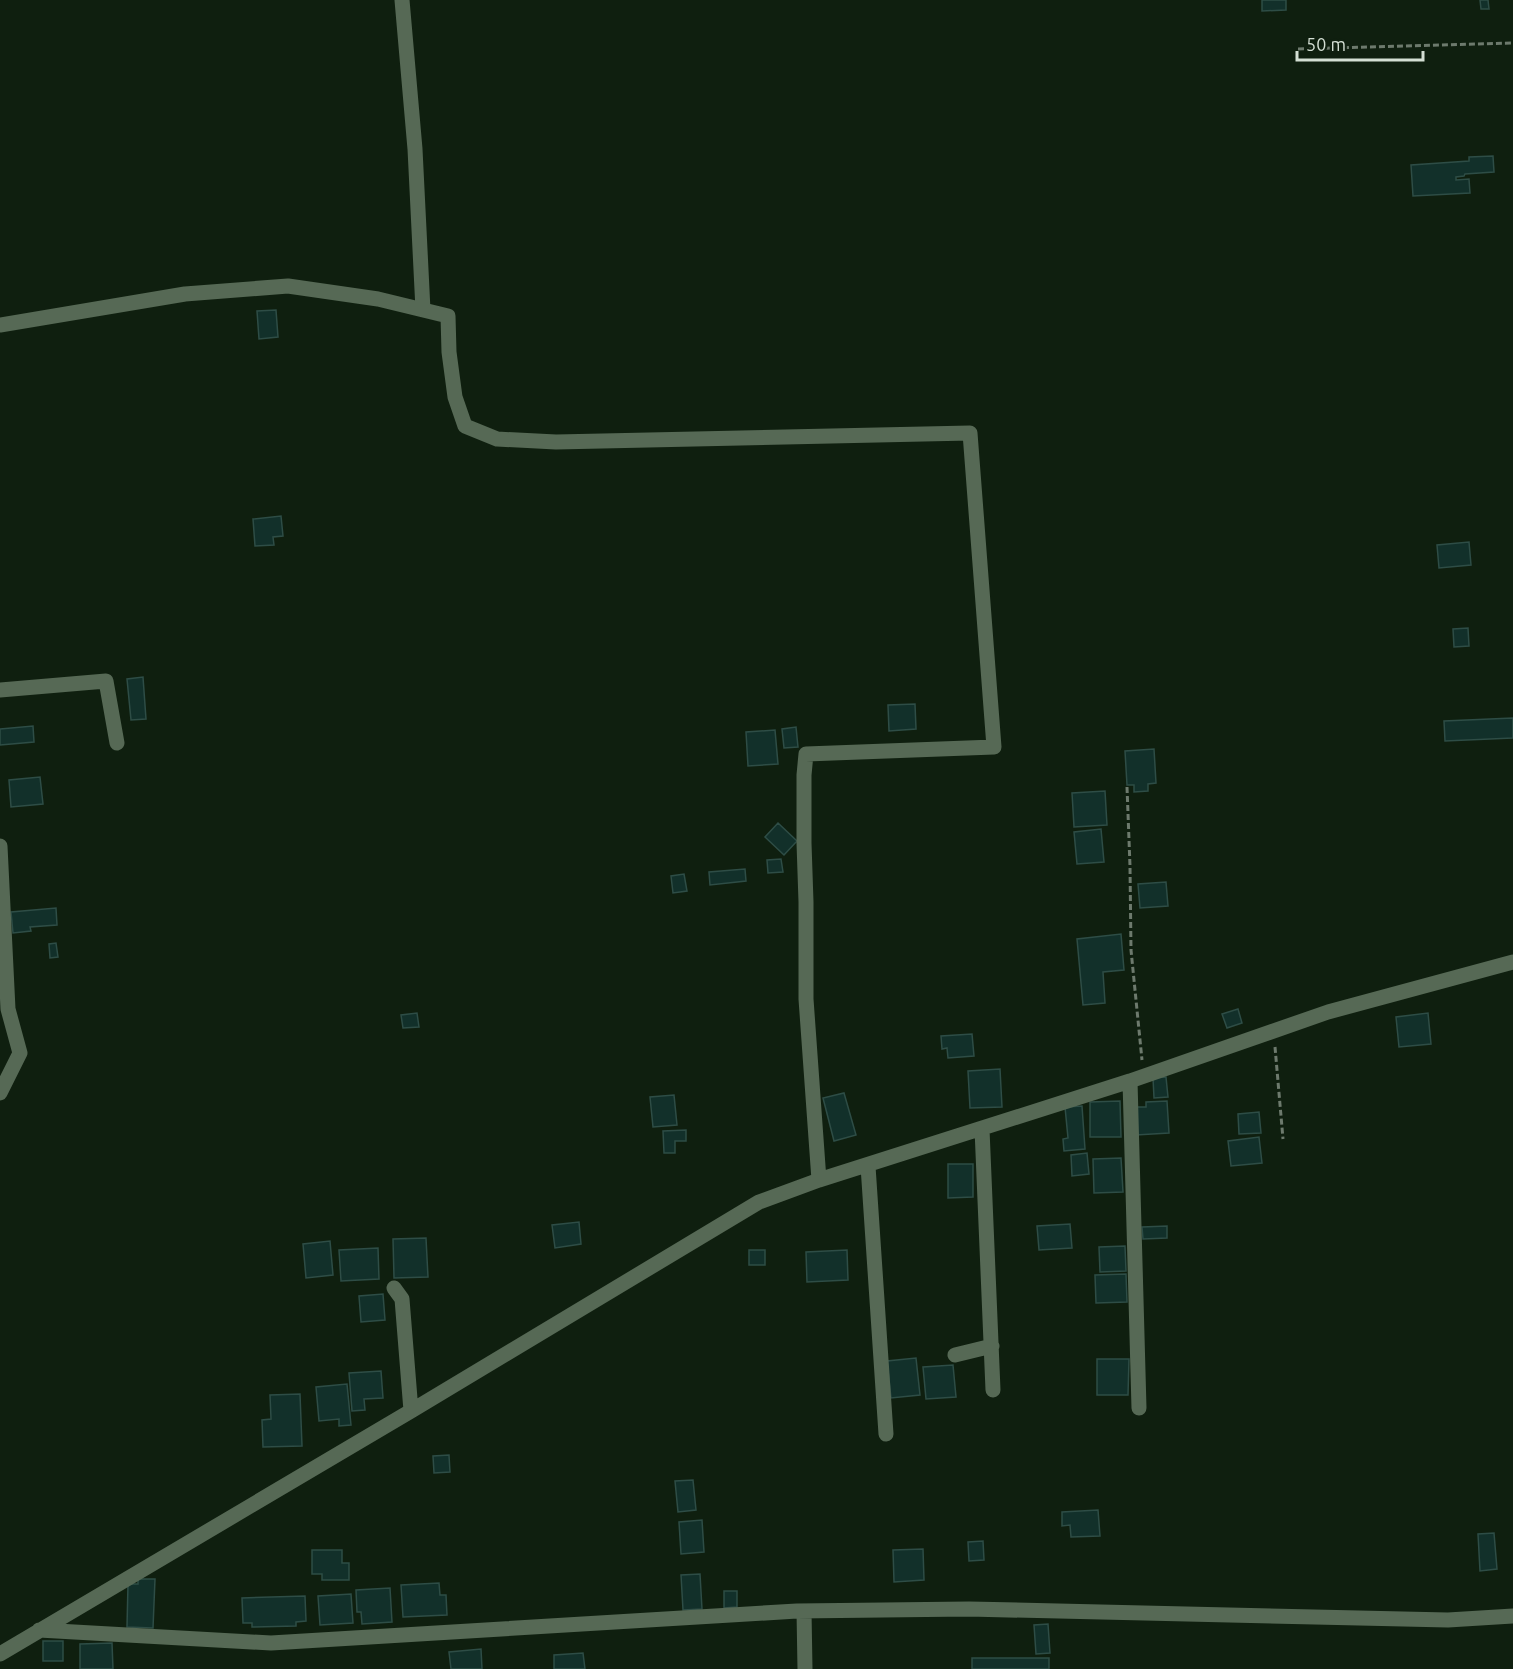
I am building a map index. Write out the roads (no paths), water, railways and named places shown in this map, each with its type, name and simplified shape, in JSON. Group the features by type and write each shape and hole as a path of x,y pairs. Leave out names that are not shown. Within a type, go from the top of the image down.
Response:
{"street":[{"path":"402,0 415,149 423,310"},
{"path":"0,325 184,294 288,286 378,299 448,316 449,352 455,397 465,426 497,439 595,442 970,434 994,747 806,754 804,776 806,999 819,1180"},
{"path":"0,690 106,681 117,743"},
{"path":"0,846 8,1009 20,1053 0,1093"},
{"path":"0,1654 759,1202 819,1180 1137,1079 1328,1012 1513,962"},
{"path":"1137,1079 1139,1408"},
{"path":"982,1129 993,1390"},
{"path":"868,1166 886,1434"},
{"path":"394,1288 402,1299 411,1411"},
{"path":"955,1355 992,1346"},
{"path":"39,1630 271,1643 804,1611 981,1610 1448,1620 1513,1616"},
{"path":"804,1611 805,1669"}]}
